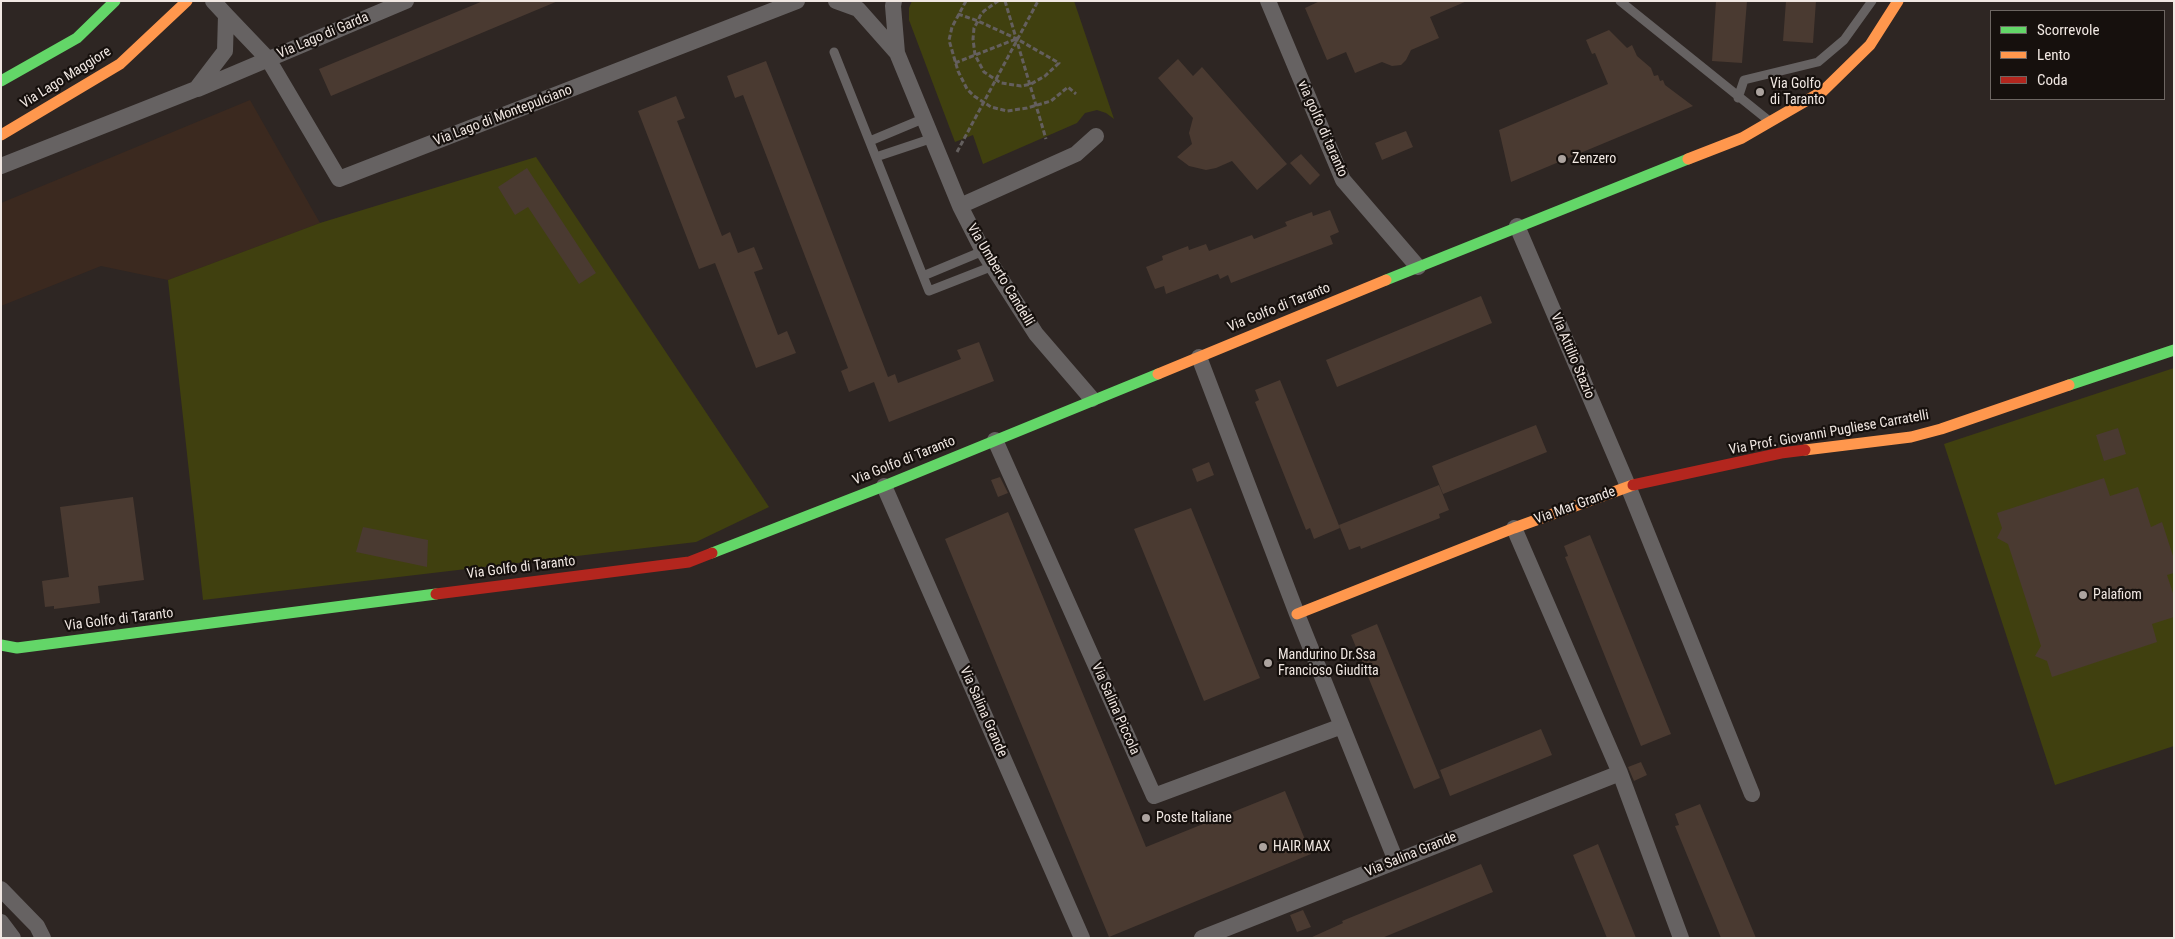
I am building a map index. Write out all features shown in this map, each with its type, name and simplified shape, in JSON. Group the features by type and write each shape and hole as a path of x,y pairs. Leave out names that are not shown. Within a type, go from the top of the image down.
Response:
{"street":[{"name":"Via Lago Maggiore","path":"1,81 76,38 115,1"},
{"name":"Via Lago Maggiore","path":"1,135 120,64 187,1"},
{"path":"213,1 268,60"},
{"name":"Via Lago di Garda","path":"1,166 268,60 406,1"},
{"name":"Via Lago di Montepulciano","path":"268,60 339,179 797,1"},
{"name":"Via Umberto Candelli","path":"836,1 858,9 897,52"},
{"name":"Via Umberto Candelli","path":"894,1 897,52 960,206 983,252 1036,334 1092,399"},
{"name":"via golfo di taranto","path":"1268,1 1343,180 1418,267"},
{"name":"Via Golfo di Taranto","path":"1,645 17,648 689,562 884,486 1516,226 1742,138 1823,91 1870,45 1898,1"},
{"path":"196,89 225,51 226,15"},
{"path":"960,206 1076,154 1096,136"},
{"name":"Via Attilio Stazio","path":"1516,226 1628,486"},
{"name":"Via Prof. Giovanni Pugliese Carratelli","path":"1628,486 1781,453 1911,437 1941,429 2174,350"},
{"path":"1200,357 1297,614 1396,861"},
{"name":"Via Salina Piccola","path":"995,440 1154,796 1342,726"},
{"name":"Via Salina Grande","path":"884,486 1082,938"},
{"name":"Via Mar Grande","path":"1297,614 1514,528 1628,486 1752,794"},
{"path":"1514,528 1620,773 1681,938"},
{"name":"Via Salina Grande","path":"1202,938 1620,773"},
{"path":"1,889 37,926 43,938"},
{"path":"1,922 13,938"}],"lane":[{"path":"1620,1 1770,122"},
{"path":"1738,98 1744,80 1818,62 1844,40 1872,1"},
{"path":"834,52 929,291 993,266"},
{"path":"870,141 924,118"},
{"path":"876,157 933,138"},
{"path":"923,276 983,252"}],"path":[{"path":"966,1 958,14 950,40 954,63 967,88 974,96 984,103 1008,111 1037,106 1059,96 1068,87 1076,94"},
{"path":"958,14 978,21 1017,39 1059,63 1045,76 1031,84 1021,86 1007,85 997,80 984,72 975,55 973,34 978,21 990,6 998,1"},
{"path":"1005,1 1046,140"},
{"path":"957,152 1038,1"},
{"path":"954,63 1017,39"}],"shaded area":[{"path":"912,1 1074,1 1114,119 1106,113 1097,110 1085,113 1077,123 983,164 973,135 955,142 909,20 909,8"},
{"path":"250,100 320,223 168,280 101,266 1,306 1,203"},
{"path":"536,157 769,507 696,542 203,600 168,280 320,223"},
{"name":"Palafiom","path":"2174,368 2174,746 2055,785 1944,444"}],"building":[{"path":"483,1 558,1 331,96 319,69"},
{"path":"1320,1 1467,1 1430,17 1439,38 1411,50 1401,65 1392,66 1382,62 1355,73 1346,52 1327,60 1305,8"},
{"path":"1716,1 1747,1 1742,63 1712,61"},
{"path":"1786,1 1816,1 1813,43 1783,41"},
{"path":"1609,30 1627,48 1632,45 1637,56 1651,68 1654,76 1658,75 1660,81 1663,80 1665,85 1693,106 1511,182 1499,130 1608,84 1595,53 1592,54 1586,40"},
{"path":"1178,59 1193,76 1202,67 1287,164 1257,190 1232,161 1206,170 1189,166 1177,157 1192,144 1189,133 1193,118 1158,78"},
{"path":"766,61 888,377 895,374 898,383 961,359 957,350 979,342 994,381 889,422 874,382 849,392 841,371 848,368 743,95 735,98 727,76"},
{"path":"676,96 685,118 677,121 722,236 730,232 738,253 754,247 763,269 754,272 778,335 787,331 796,353 756,368 715,263 699,269 638,111"},
{"path":"1406,131 1413,147 1382,160 1375,143"},
{"path":"1301,154 1320,175 1310,185 1290,163"},
{"path":"527,168 596,273 579,284 528,207 515,215 498,187"},
{"path":"1330,210 1339,232 1330,236 1333,244 1231,283 1228,275 1220,279 1218,274 1166,294 1164,286 1155,289 1146,267 1163,260 1162,256 1188,246 1189,250 1206,244 1209,251 1252,235 1254,239 1287,226 1285,222 1312,212 1313,216"},
{"path":"1481,296 1492,323 1337,387 1326,360"},
{"path":"1280,380 1340,528 1314,539 1310,528 1306,530 1255,402 1259,400 1255,390"},
{"path":"1536,425 1547,452 1443,494 1432,466"},
{"path":"2118,428 2126,454 2104,461 2096,435"},
{"path":"1209,462 1214,475 1197,482 1192,469"},
{"path":"1000,477 1008,493 998,497 991,480"},
{"name":"Palafiom","path":"2104,478 2110,496 2138,487 2151,527 2162,522 2174,559 2174,573 2167,575 2174,596 2174,617 2152,624 2157,642 2052,677 2047,661 2035,656 2041,646 2008,544 1997,538 2002,528 1997,513"},
{"path":"1439,485 1449,510 1439,514 1440,518 1361,549 1360,546 1349,550 1339,525"},
{"path":"133,497 144,580 98,586 100,603 54,609 54,606 45,607 42,581 69,577 60,507"},
{"path":"1191,508 1260,678 1204,701 1134,529"},
{"path":"1008,512 1146,847 1285,791 1311,854 1109,937 945,539"},
{"path":"363,527 428,540 427,567 356,552"},
{"path":"1590,535 1671,734 1641,746 1565,557 1568,556 1564,546"},
{"path":"1377,624 1440,778 1414,789 1351,635"},
{"path":"1541,729 1552,755 1450,796 1440,770"},
{"path":"1641,762 1647,775 1634,781 1628,767"},
{"path":"1700,804 1756,938 1721,938 1675,826 1679,825 1675,814"},
{"path":"1598,844 1636,938 1607,938 1573,855"},
{"path":"1481,864 1493,892 1382,938 1310,938 1343,923 1342,921"},
{"path":"1303,910 1311,927 1297,932 1290,915"}],"traffic: fast":[{"path":"1,81 77,38 115,1"},
{"path":"1386,280 1688,159"},
{"path":"2069,385 2174,350"},
{"path":"712,553 884,486 1158,374"},
{"path":"1,645 17,648 436,594"}],"traffic: slow":[{"path":"1,135 120,64 187,1"},
{"path":"1688,159 1742,138 1823,91 1870,45 1898,1"},
{"path":"1158,374 1386,280"},
{"path":"1805,450 1911,437 1941,429 2069,385"},
{"path":"1297,614 1514,528 1633,485"}],"traffic: jam":[{"path":"1633,485 1781,453 1805,450"},
{"path":"436,594 689,562 712,553"}],"place":[{"name":"Via Golfo di Taranto","path":"1760,92"},
{"name":"Zenzero","path":"1562,159"},
{"name":"Palafiom","path":"2083,595"},
{"name":"Mandurino Dr.Ssa Francioso Giuditta","path":"1268,663"},
{"name":"Poste Italiane","path":"1146,818"},
{"name":"HAIR MAX","path":"1263,847"}]}
